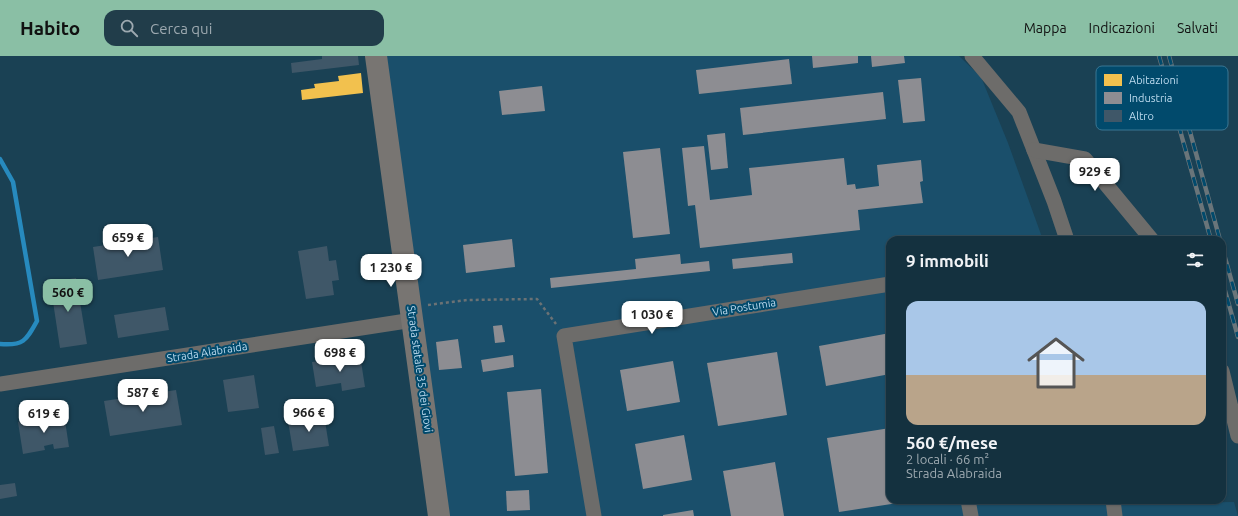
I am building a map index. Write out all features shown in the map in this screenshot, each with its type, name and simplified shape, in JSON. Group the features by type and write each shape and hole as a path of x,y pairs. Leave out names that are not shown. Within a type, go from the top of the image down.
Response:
{"main road":[{"name":"Strada statale 35 dei Giovi","path":"376,56 439,516"}],"street":[{"path":"972,56 1019,112 1054,201 1066,236"},
{"path":"1034,150 1085,159 1149,236"},
{"name":"Via Postumia","path":"564,336 886,285"},
{"name":"Strada Alabraida","path":"0,384 413,320"},
{"path":"564,336 594,516"},
{"path":"1226,387 1238,436"},
{"path":"969,504 971,516"},
{"path":"1114,504 1115,516"}],"path":[{"path":"413,320 426,305 467,300 537,299 564,336"}],"shaded area":[{"path":"385,56 959,56 981,77 1008,143 1042,236 886,236 886,504 1226,504 1226,502 1234,502 1238,516 447,516"}],"building: Abitazioni":[{"path":"361,73 363,93 302,100 301,90 315,88 314,84 339,81 338,76"}],"building: Industria":[{"path":"812,56 858,56 858,63 813,68"},
{"path":"871,56 904,56 905,63 872,67"},
{"path":"789,59 792,84 699,94 696,70"},
{"path":"921,78 925,121 903,123 898,80"},
{"path":"542,86 545,111 502,115 499,91"},
{"path":"883,92 886,119 743,135 740,108"},
{"path":"725,133 728,168 711,170 707,135"},
{"path":"704,146 710,200 752,195 749,168 844,158 847,185 855,184 856,189 879,186 877,165 921,160 923,181 920,182 923,203 858,210 860,230 700,248 695,205 688,206 682,148"},
{"path":"660,148 670,234 633,238 623,152"},
{"path":"512,239 515,267 466,273 463,245"},
{"path":"792,253 793,263 733,269 732,259"},
{"path":"680,254 681,264 709,261 710,271 551,288 550,278 636,269 635,259"},
{"path":"502,325 505,342 495,343 493,326"},
{"path":"886,334 886,375 826,386 819,346"},
{"path":"458,339 462,368 439,370 436,342"},
{"path":"777,352 787,415 718,426 707,363"},
{"path":"513,355 514,367 483,372 481,360"},
{"path":"673,361 680,402 627,411 620,370"},
{"path":"541,389 548,473 515,476 507,392"},
{"path":"886,429 886,504 891,504 839,512 827,438"},
{"path":"684,435 692,480 643,489 635,444"},
{"path":"775,462 784,516 731,516 723,471"},
{"path":"529,490 530,510 507,511 506,491"},
{"path":"693,510 694,516 663,516 663,515"}],"building: Altro":[{"path":"322,56 358,56 359,65 292,73 291,63 322,59"},
{"path":"158,237 163,270 98,280 93,247"},
{"path":"327,246 329,261 336,260 339,280 332,281 334,295 306,299 298,251"},
{"path":"76,278 87,344 60,348 50,282"},
{"path":"165,307 169,330 118,338 114,315"},
{"path":"360,355 365,387 342,391 341,383 316,387 312,362"},
{"path":"254,375 259,408 228,412 223,380"},
{"path":"176,390 182,425 110,436 104,401"},
{"path":"64,414 69,447 54,449 53,444 44,446 45,450 23,454 18,422 31,420 32,424 42,422 41,418"},
{"path":"324,415 329,446 293,451 288,421"},
{"path":"274,426 279,453 265,455 261,428"},
{"path":"15,483 17,496 0,499 0,485"}],"waterway":[{"path":"0,159 13,182 37,321 27,338 23,341 14,344 0,344"}],"railway":[{"path":"1159,56 1162,66"},
{"path":"1169,56 1172,66"},
{"path":"1180,130 1210,236"},
{"path":"1190,130 1219,236"},
{"path":"1226,261 1238,304"},
{"path":"1226,294 1238,337"}]}
